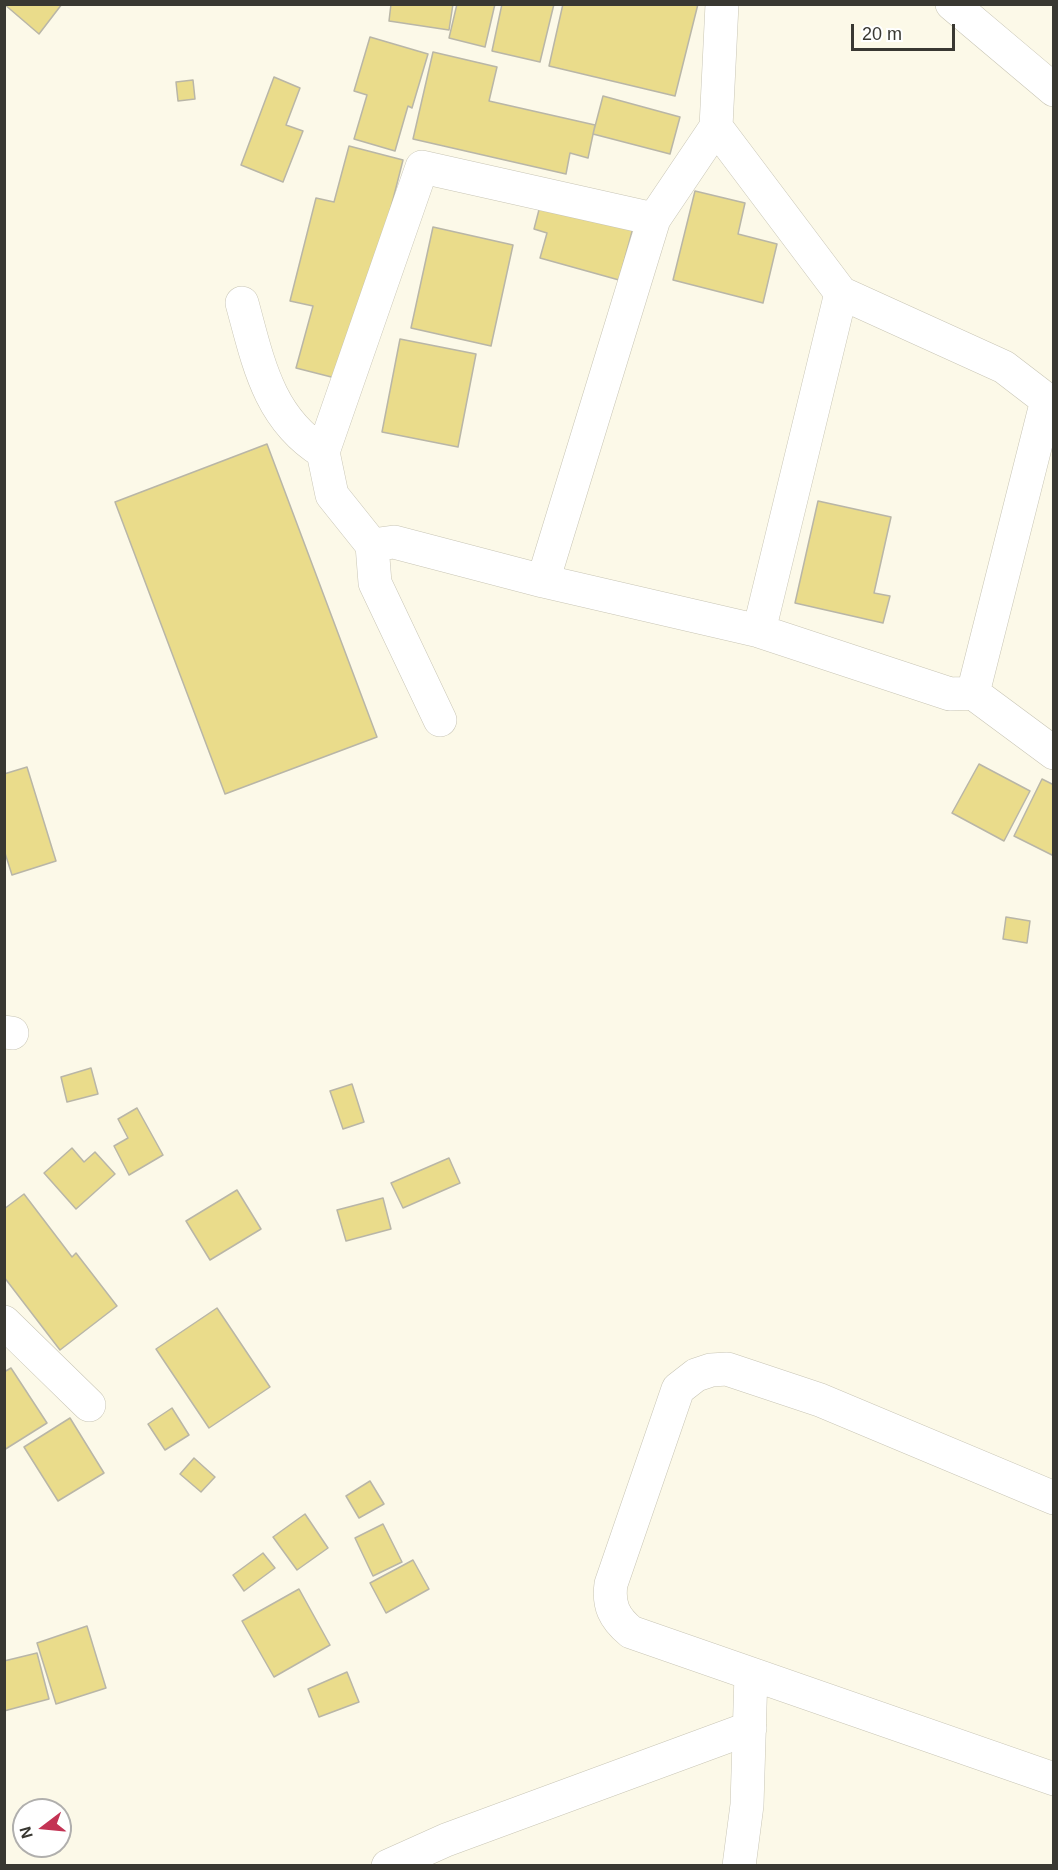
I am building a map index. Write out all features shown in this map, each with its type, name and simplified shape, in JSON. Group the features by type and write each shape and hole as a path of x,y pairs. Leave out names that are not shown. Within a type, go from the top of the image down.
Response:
{"street":[{"path":"543,581 654,219 716,127 722,4"},
{"path":"952,4 1053,90"},
{"path":"716,127 840,293 1004,367 1047,400 973,693"},
{"path":"440,720 375,583 372,545 332,495 323,452 422,167 654,219"},
{"path":"759,632 840,293"},
{"path":"242,303 265,384 300,438 323,452"},
{"path":"372,545 394,542 543,581 759,632 950,694 973,693 1053,753"},
{"path":"4,1322 89,1405"},
{"path":"1053,1498 809,1396 727,1369 711,1370 696,1375 678,1389 611,1584 609,1597 612,1611 620,1623 631,1632 1053,1779"},
{"path":"740,1866 747,1804 751,1674"},
{"path":"388,1866 446,1840 750,1728"}],"building":[{"path":"4,4 62,4 39,34"},
{"path":"391,4 453,4 449,30 389,21"},
{"path":"457,4 495,4 485,47 449,38"},
{"path":"502,4 554,4 540,62 492,51"},
{"path":"563,4 698,4 675,96 549,66"},
{"path":"370,37 428,54 412,108 408,106 395,151 354,139 367,95 354,91"},
{"path":"433,52 497,67 489,101 595,125 588,158 570,153 566,174 413,139"},
{"path":"274,77 300,88 286,125 303,131 283,182 241,165"},
{"path":"193,80 195,99 178,101 176,82"},
{"path":"603,96 680,117 670,154 593,134"},
{"path":"349,146 403,160 347,381 296,368 313,306 290,301 316,198 334,202"},
{"path":"695,191 745,203 738,234 777,244 763,303 673,280"},
{"path":"541,202 633,228 619,280 540,258 547,233 534,229"},
{"path":"433,227 513,245 491,346 411,328"},
{"path":"400,339 476,354 458,447 382,432"},
{"path":"267,444 377,737 225,794 115,502"},
{"path":"818,501 891,517 874,593 890,596 883,623 795,603"},
{"path":"979,764 1030,791 1004,841 952,813"},
{"path":"27,767 56,861 12,875 4,850 4,774"},
{"path":"1042,779 1054,785 1054,856 1014,836"},
{"path":"1006,917 1030,921 1027,943 1003,939"},
{"path":"91,1068 98,1094 67,1102 61,1077"},
{"path":"352,1084 364,1122 343,1129 330,1091"},
{"path":"137,1108 163,1155 129,1175 114,1146 128,1138 118,1119"},
{"path":"72,1148 84,1162 95,1152 115,1174 76,1209 44,1173"},
{"path":"449,1158 460,1183 403,1208 391,1183"},
{"path":"237,1190 261,1229 210,1260 186,1221"},
{"path":"24,1194 72,1257 76,1253 117,1306 60,1350 4,1277 4,1209"},
{"path":"383,1198 391,1229 346,1241 337,1210"},
{"path":"217,1308 270,1387 209,1428 156,1349"},
{"path":"11,1368 47,1423 4,1450 4,1372"},
{"path":"172,1408 189,1435 165,1450 148,1424"},
{"path":"70,1418 104,1473 58,1501 24,1447"},
{"path":"194,1458 215,1477 201,1492 180,1474"},
{"path":"370,1481 384,1504 359,1518 346,1496"},
{"path":"305,1514 328,1548 297,1570 273,1537"},
{"path":"383,1524 402,1562 373,1576 355,1538"},
{"path":"263,1553 275,1568 244,1591 233,1575"},
{"path":"413,1560 429,1589 386,1613 370,1583"},
{"path":"299,1589 330,1645 274,1677 242,1621"},
{"path":"87,1626 106,1688 56,1704 37,1643"},
{"path":"37,1653 49,1699 4,1711 4,1661"},
{"path":"347,1672 359,1702 319,1717 308,1689"}]}
